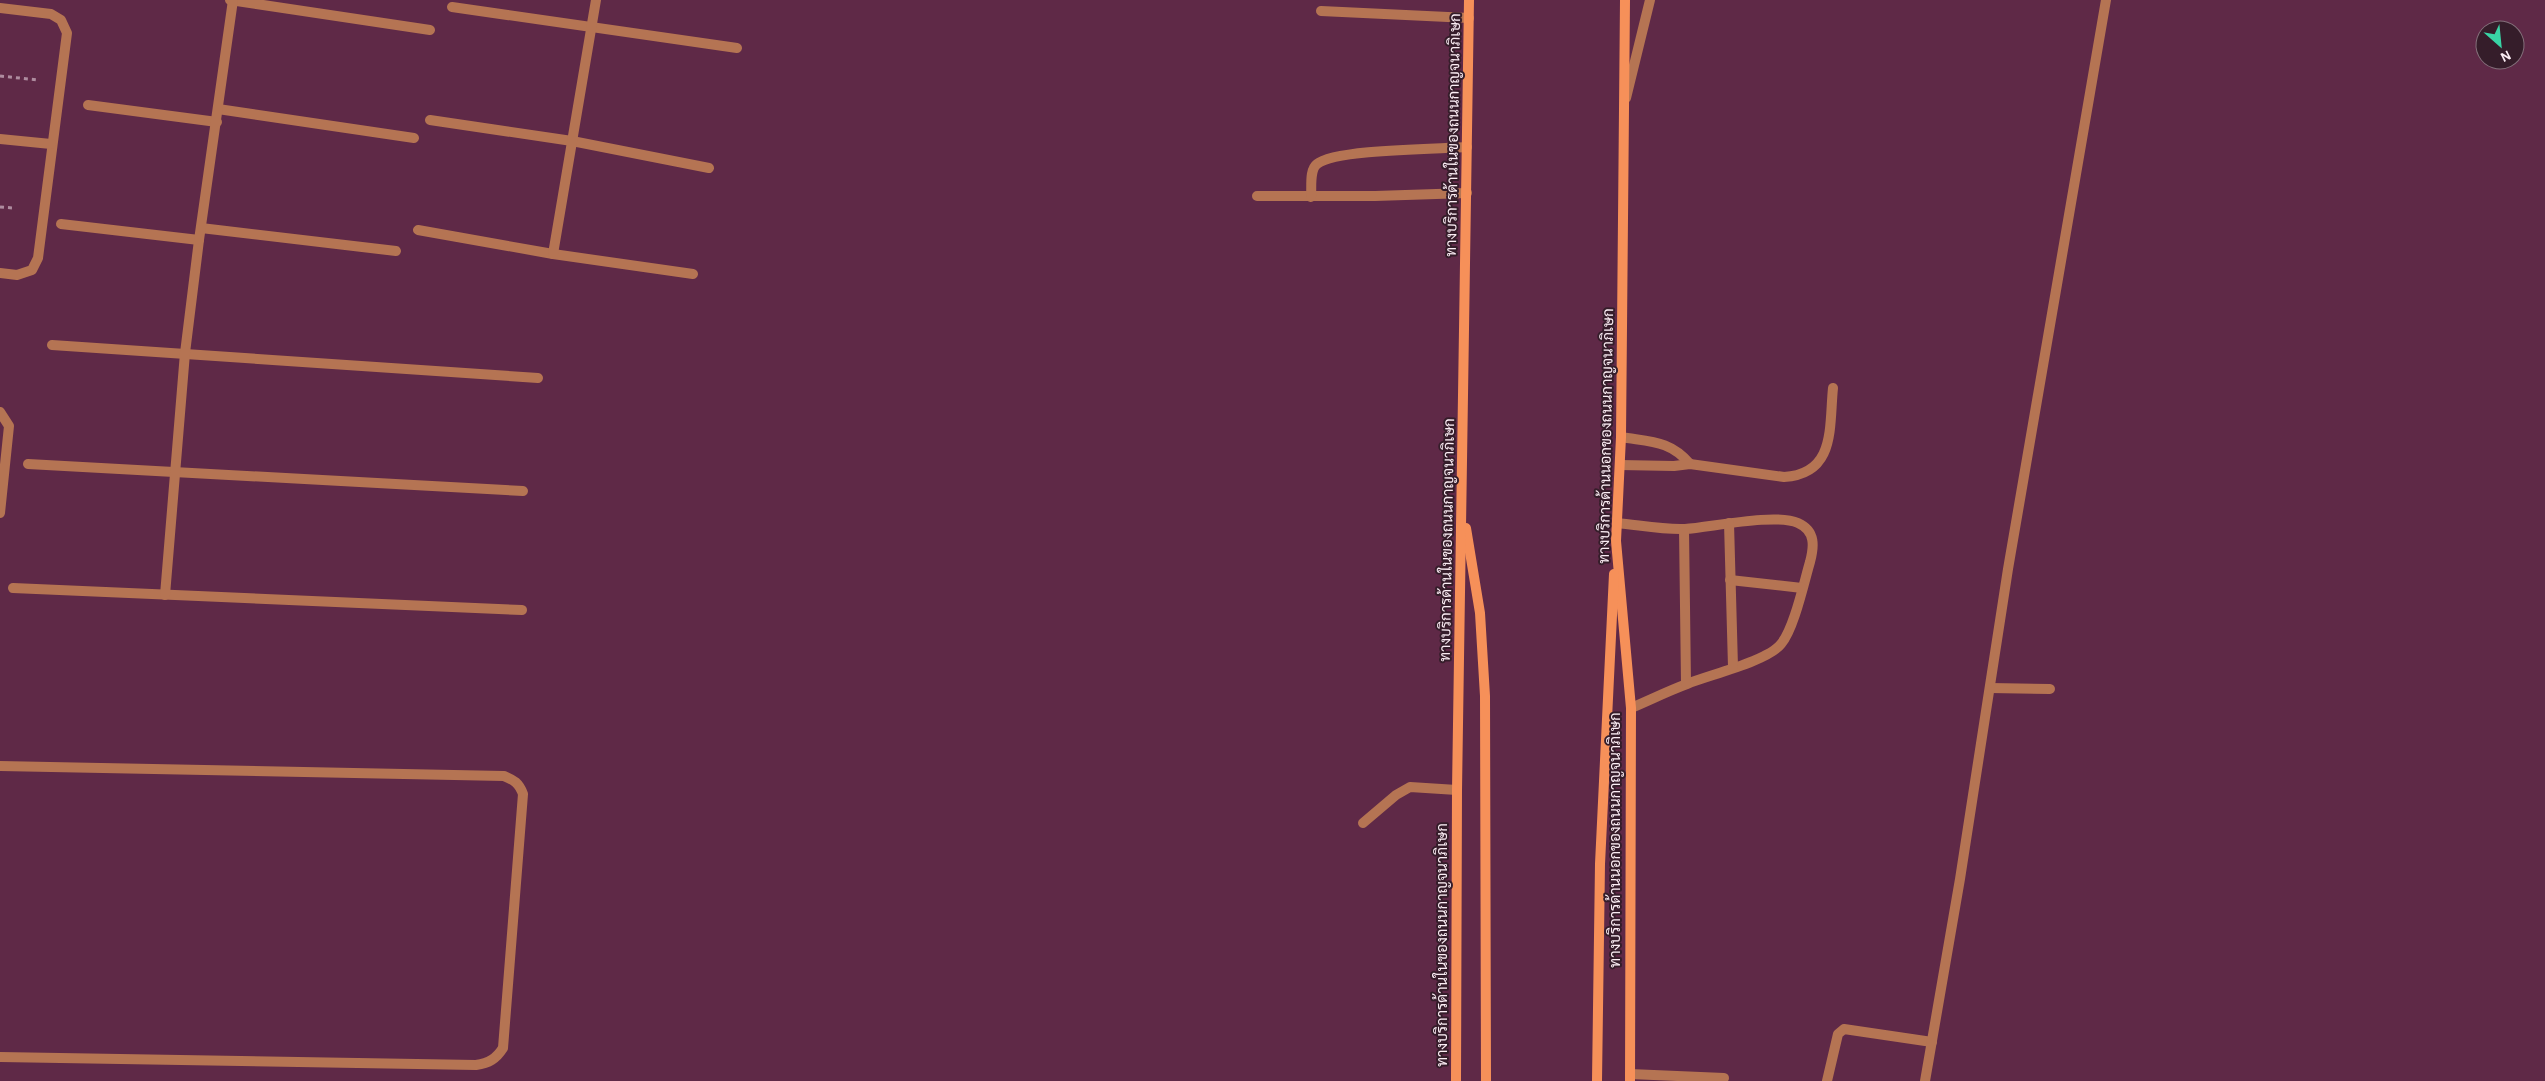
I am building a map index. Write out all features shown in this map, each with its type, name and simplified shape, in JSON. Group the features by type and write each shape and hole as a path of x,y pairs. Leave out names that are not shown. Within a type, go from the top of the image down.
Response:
{"main road":[{"name":"ทางบริการด้านนอกของถนนกาญจนาภิเษก","path":"1625,0 1621,437 1616,541 1632,708 1630,1078"},
{"name":"ทางบริการด้านในของถนนกาญจนาภิเษก","path":"1456,1081 1457,790 1469,2"},
{"path":"1462,502 1480,613 1485,696 1486,1081"},
{"path":"1597,1081 1600,864 1616,541"}],"street":[{"path":"165,595 185,353 198,240 217,122 232,0 430,30"},
{"path":"553,254 596,0"},
{"path":"1625,101 1641,43 1650,0"},
{"path":"1926,1081 2106,0"},
{"path":"452,7 737,48"},
{"path":"0,8 51,14 61,20 66,33 38,258 32,270 17,275 0,273"},
{"path":"1321,11 1469,18"},
{"path":"88,105 217,122"},
{"path":"218,109 414,138"},
{"path":"430,120 572,141 709,168"},
{"path":"0,139 51,144"},
{"path":"1311,197 1312,170 1317,163 1327,159 1350,155 1467,147"},
{"path":"1257,196 1311,197 1467,193"},
{"path":"61,224 198,240"},
{"path":"200,228 396,251"},
{"path":"418,230 553,254 693,274"},
{"path":"52,345 538,378"},
{"path":"1620,465 1668,466 1690,464 1784,477 1799,476 1811,470 1822,460 1828,444 1833,388"},
{"path":"0,412 9,426 0,513"},
{"path":"1621,437 1669,445 1680,451 1690,464"},
{"path":"28,464 523,492"},
{"path":"1617,523 1684,529 1729,523 1785,520 1798,523 1808,530 1812,538 1813,548 1790,628 1781,644 1767,655 1686,684 1632,708"},
{"path":"1729,523 1733,667"},
{"path":"1684,529 1686,684"},
{"path":"1730,580 1802,588"},
{"path":"13,588 522,610"},
{"path":"1990,688 2050,689"},
{"path":"0,766 504,776 514,779 524,794 503,1048 498,1057 488,1063 476,1065 0,1057"},
{"path":"1364,823 1396,795 1410,787 1457,790"},
{"path":"1826,1081 1838,1034 1844,1029 1932,1042"},
{"path":"1630,1078 1724,1078"}],"path":[{"path":"0,76 38,80"},
{"path":"0,207 12,208"}]}
